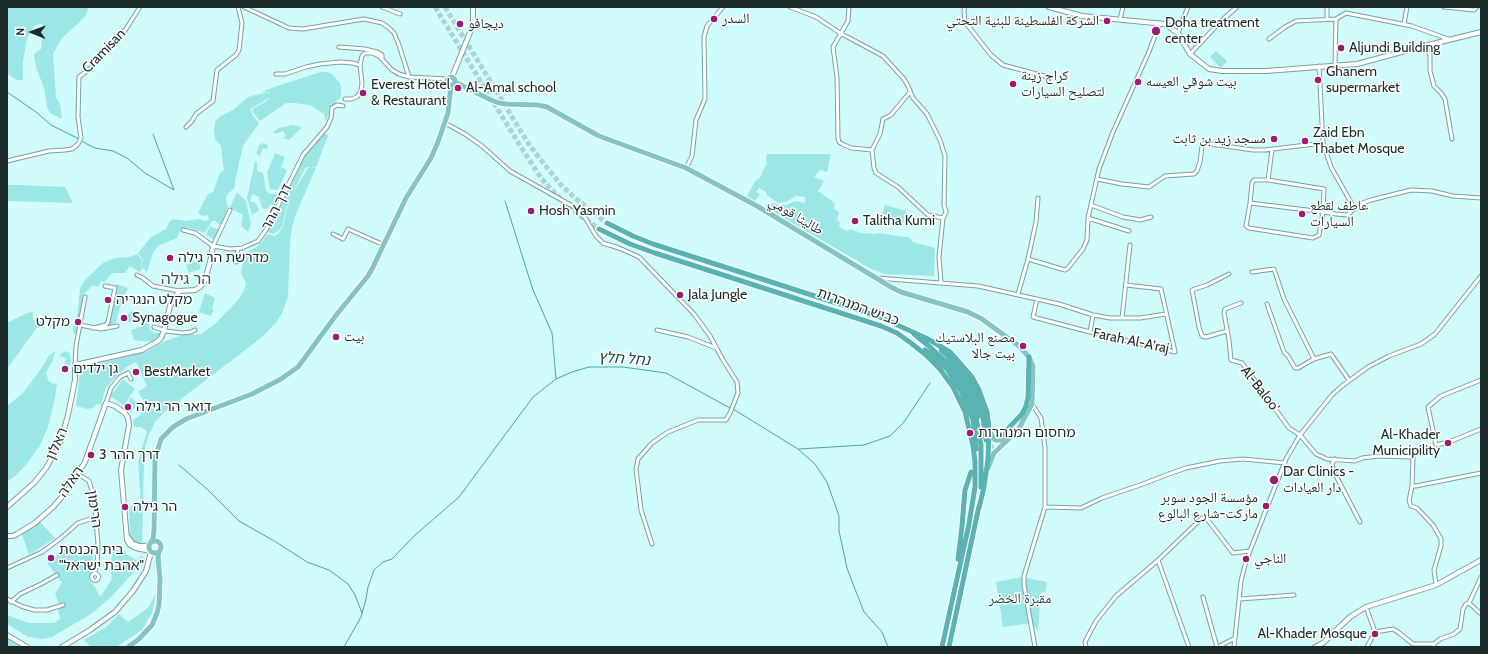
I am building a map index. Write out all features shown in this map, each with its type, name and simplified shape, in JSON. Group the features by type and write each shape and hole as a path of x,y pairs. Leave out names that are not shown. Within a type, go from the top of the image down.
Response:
{"highway":[{"name":"כביש המנהרות","path":"607,223 653,244 854,308 893,322 910,330"},
{"name":"כביש המנהרות","path":"599,229 630,244 881,326 897,333 934,356 947,369 960,378"},
{"path":"910,330 920,335 946,354 974,399 984,441 984,490"},
{"path":"910,330 941,357 960,378 976,417 982,463 979,508"},
{"path":"1001,436 1022,414 1028,402 1029,357"},
{"path":"949,647 984,490 988,459 989,428 985,405 977,386 960,378"},
{"path":"942,647 969,524 975,487 977,455 976,437 973,420 968,408 960,378"},
{"path":"952,596 962,526 965,490 971,472"}],"main road":[{"name":"طاليثا قومي","path":"451,81 499,103 538,104 547,107 599,136 686,168 757,206 876,279 901,292 968,312 982,319 1019,346 1029,357"},
{"path":"128,647 139,639 152,625 159,605 156,563 152,543 154,531 155,459 161,439 165,433 186,419 252,394 281,379 298,368 337,314 368,276 406,198 431,158 448,113 451,81"},
{"path":"984,490 992,456 995,451 1018,430 1032,404 1033,370 1029,357"},
{"path":"989,428 995,440 1007,440"},
{"path":"152,543 160,545 160,548 153,552"}],"street":[{"name":"Cramisan","path":"7,161 49,151 65,150 78,144 81,138 78,117 79,77 93,66 126,29 140,7"},
{"path":"186,127 196,114 212,101 217,70 236,55 239,50 242,23 238,7"},
{"path":"244,7 289,28 303,29 364,19 382,23 394,34 409,77"},
{"path":"382,7 400,14"},
{"path":"686,168 692,156 696,120 704,99 704,37 707,26 723,7"},
{"path":"790,7 816,17 840,33 883,56 904,79 913,98 927,114 943,147 946,160 944,205 946,212 943,218 939,257 941,283"},
{"path":"849,7 848,21 833,47 837,77 838,138 844,145 852,148 872,150"},
{"path":"965,7 965,22 991,55 1002,65 1048,77"},
{"path":"1049,7 1082,16 1165,24 1178,33 1190,54 1209,69 1222,71 1266,71 1357,64 1481,32"},
{"path":"1120,19 1123,7"},
{"path":"1178,33 1188,7"},
{"path":"1190,54 1221,21 1237,7"},
{"path":"1327,7 1327,19"},
{"path":"1404,24 1407,7"},
{"path":"1444,7 1474,10 1477,7"},
{"path":"345,99 357,97 361,91 362,83 360,65 362,56 365,53 372,53 379,56 392,70 399,74 409,77 451,81 473,25 474,8"},
{"path":"1269,39 1296,21 1336,19 1346,13 1404,24 1437,34 1449,40"},
{"path":"1335,65 1336,19"},
{"path":"1028,259 1061,270 1067,269 1083,249 1087,240 1088,218 1097,179 1113,132 1148,54 1160,23"},
{"path":"1424,46 1430,55 1430,71 1434,86 1445,99 1452,139"},
{"path":"339,47 365,49 377,52 382,55 383,61"},
{"path":"276,74 285,74 306,66 320,64 341,62 360,65"},
{"path":"1319,66 1323,143 1331,167 1354,208"},
{"path":"910,92 892,115 883,119 880,134 872,150 876,173 898,187 928,215 943,218"},
{"name":"דרך ההר","path":"213,246 238,249 254,244 262,236 303,155 327,127 332,108 337,105 343,106"},
{"path":"444,123 465,134 482,146 510,171 576,208 586,219 596,236 603,243 640,257 669,290 688,306 710,336 739,386 736,400 726,420 698,420 668,432 652,443 638,459 636,464 641,510 652,544"},
{"path":"1097,179 1149,187 1165,176 1194,174 1197,171 1200,162 1202,146 1204,143 1253,150 1272,150 1323,143"},
{"path":"1268,180 1272,150"},
{"path":"1254,180 1268,180 1324,189 1323,212 1319,235 1313,238 1249,228 1246,226 1250,203 1252,183 1254,180"},
{"path":"1250,203 1347,215 1360,204 1411,190 1432,191 1453,196 1481,198"},
{"path":"1018,294 1028,259 1036,222 1038,198"},
{"path":"1091,205 1123,217 1140,220 1151,217"},
{"path":"137,275 153,286 179,291 195,290 203,284 209,269 213,246 230,210"},
{"path":"1088,218 1129,231"},
{"path":"333,234 343,239 348,229 384,245"},
{"path":"183,230 195,233 213,246"},
{"path":"1122,318 1130,245"},
{"path":"236,262 238,249"},
{"path":"1252,272 1274,269 1284,299 1314,359"},
{"path":"1227,331 1206,337 1202,336 1192,290 1229,274"},
{"path":"1234,647 1242,574 1246,561 1285,463 1300,435 1332,396 1349,380 1368,367 1389,356 1421,344 1435,334 1481,276"},
{"path":"876,279 880,278 978,286 1060,304 1093,315 1140,318 1166,314"},
{"name":"Farah Al-A'raj","path":"1037,299 1033,317 1175,352 1161,289 1126,285"},
{"path":"93,328 106,325 108,322 115,288 106,286"},
{"path":"85,297 74,357 75,365 147,348 161,338 170,306 179,291"},
{"name":"Al-Baloo'","path":"1241,303 1225,309 1224,313 1231,360 1242,363 1289,428 1300,435"},
{"path":"1267,304 1284,352 1295,368 1298,368 1314,359 1331,354 1349,380"},
{"path":"1090,332 1093,315"},
{"path":"80,326 101,329 117,326"},
{"path":"154,328 182,333 195,330"},
{"path":"657,330 688,338 716,348"},
{"name":"האלון","path":"7,507 34,483 46,468 60,444 66,426 75,375 75,365"},
{"path":"62,647 90,630 115,612 133,590 146,570 153,552 138,549 130,545 127,540 121,470 129,424 125,413 120,409 106,403 112,388 120,377 128,373 131,379"},
{"path":"1481,380 1441,396 1428,407 1436,445 1450,442 1481,429"},
{"name":"האלה","path":"7,536 17,534 39,520 67,491 78,474 90,448 106,403"},
{"path":"1032,404 1038,412 1042,425 1045,448 1045,507 1024,576 1024,585 1035,647"},
{"path":"1300,435 1316,454 1327,459 1355,461 1362,458 1379,456 1413,457 1412,486 1408,501 1433,525 1441,539 1441,546 1434,570 1436,585"},
{"path":"1045,507 1081,508 1102,498 1186,468 1220,461 1243,459 1285,463"},
{"path":"1335,459 1332,464 1334,472 1360,522"},
{"path":"1412,486 1481,473"},
{"name":"הרימון","path":"78,474 89,481 92,486 98,552 94,574"},
{"path":"7,568 42,552 78,523 96,517"},
{"path":"1086,647 1085,642 1102,613 1116,596 1158,560 1202,518 1207,519 1233,553 1250,551"},
{"path":"126,532 130,540 142,547 152,543"},
{"path":"1158,560 1189,647"},
{"path":"1315,647 1323,643 1350,617 1366,607 1436,585 1481,560"},
{"path":"11,602 20,594 57,575"},
{"path":"1375,632 1392,630 1398,632 1413,644 1433,646 1440,639 1458,632 1461,625 1463,609 1466,604 1469,603 1481,577"},
{"path":"1240,599 1294,595"},
{"path":"1203,597 1217,647 1235,638"},
{"path":"7,600 28,609 40,611 55,609 63,605"},
{"path":"1469,603 1481,614"},
{"path":"1366,607 1375,632 1367,647"},
{"path":"7,635 26,647"}],"green space":[{"path":"7,7 89,7 85,17 62,38 53,54 56,98 60,104 62,119 50,113 47,107 44,88 36,67 34,54 41,49 43,24 35,25 27,38 23,61 23,80 17,80 7,74"},
{"path":"1216,51 1227,61 1221,68 1210,57"},
{"path":"321,72 332,74 340,83 341,97 331,106 326,123 324,114 310,105 294,103 286,103 260,121 252,111 254,108 267,101 270,97 250,109 253,116 259,123 243,146 235,187 228,194 226,199 228,206 223,221 220,225 215,221 212,221 205,233 190,228 184,228 179,232 177,238 158,246 153,253 147,272 141,267 143,260 138,253 151,237 166,229 170,221 173,219 186,221 199,219 205,221 209,220 208,215 202,216 198,213 208,194 213,192 220,173 224,170 221,146 215,139 214,129 216,120 233,110 248,97 268,92 261,92"},
{"path":"293,125 302,127 289,140 283,138 286,136 283,131 275,134 273,132 279,128"},
{"path":"324,132 328,136 316,167 312,167 316,168 296,214 292,228 288,297 282,313 276,323 261,338 164,412 155,422 145,448 142,544 137,543 131,538 130,535 129,506 141,505 138,462 147,431 141,427 134,427 133,420 138,417 147,406 138,392 147,386 136,362 126,367 105,389 101,405 96,404 95,407 88,409 76,406 80,372 87,370 92,365 146,352 163,342 185,334 201,334 215,324 237,301 244,291 246,283 241,273 245,253 258,246 268,234 274,236 278,234 283,227 287,208 293,194 286,209 282,227 273,234 268,232 303,160 313,144","holes":["307,167 312,167 308,168 293,193 304,170"]},
{"path":"263,143 268,145 267,149 263,148 260,156 256,154 259,145"},
{"path":"275,153 285,157 281,167 287,170 278,190 270,189 267,173"},
{"path":"767,154 831,154 827,172 820,170 814,177 824,181 818,191 835,203 834,209 839,212 837,220 840,223 839,227 848,231 850,229 861,233 880,233 909,237 913,242 935,248 934,276 885,274 871,269 765,207 767,203 786,205 795,201 805,203 805,197 796,196 786,202 778,203 759,188 756,192 760,194 755,201 747,196 756,180 760,178 767,163"},
{"path":"255,161 257,162 258,171 263,173 266,191 270,194 281,194 275,206 271,204 267,209 262,208 259,197 252,194 250,201 256,203 259,210 252,215 247,198"},
{"path":"7,185 65,187 73,203 7,201"},
{"path":"237,192 246,201 251,224 248,232 241,226 243,215 230,208"},
{"path":"885,205 906,211 903,223 881,217"},
{"path":"210,226 219,230 213,239 206,235"},
{"path":"137,254 142,260 142,270 139,272 130,266 125,273 112,273 105,282 101,281 99,287 93,285 83,295 77,335 73,332 74,322 78,312 80,288 85,280 103,263 115,258 129,257"},
{"path":"198,261 201,269 189,273 186,265"},
{"path":"117,284 128,288 120,307 116,322 110,326 103,327 108,324 110,320 113,297"},
{"path":"205,293 215,298 212,308 214,310 211,316 199,312"},
{"path":"132,311 140,311 140,318 134,317 132,322 128,322 128,314"},
{"path":"33,312 33,319 38,326 7,369 7,323 27,313"},
{"path":"142,319 149,320 150,330 154,333 162,333 153,342 134,340 131,330 141,327"},
{"path":"55,351 53,360 46,373 48,380 53,384 57,383 48,427 39,447 26,465 7,482 7,406 23,393 41,369 49,355"},
{"path":"64,351 70,353 71,361 69,367 64,365 66,358 59,356"},
{"path":"123,379 135,389 125,403 129,402 131,397 138,404 130,413 129,410 131,408 128,404 125,406 110,396"},
{"path":"40,522 55,538 29,555 22,534"},
{"path":"78,546 84,554 92,550 95,546 89,581 101,596 112,579 110,567 113,551 125,551 126,554 137,560 141,556 144,557 134,572 111,597 91,614 52,637 43,639 28,637 7,624 7,615 29,623 54,623 60,619 58,610 61,608 55,594 62,583 47,563 65,549 69,553"},
{"name":"مقبرة الخضر","path":"1022,577 1047,582 1046,591 1041,593 1038,631 1031,623 1003,627 996,582"},
{"path":"156,593 152,613 142,630 116,647 91,647 84,640 105,628 119,614 128,622 148,608"},
{"path":"7,637 24,647 7,647"}],"waterway":[{"path":"7,92 36,112 51,125 79,139"},
{"path":"81,141 95,148 113,151 127,158 145,173 174,190 153,134"},
{"path":"505,201 533,290 552,333 556,379"},
{"name":"נחל חלץ","path":"344,647 361,617 368,587 374,570 383,562 392,559 414,536 459,497 533,397 556,379 589,367 623,367 666,373 730,408"},
{"path":"799,449 864,445 890,436 904,422 930,383"},
{"name":"נחל חלץ","path":"733,409 798,449 815,464 827,482 839,516 839,531 847,568 864,612 882,632 888,647"},
{"path":"179,465 207,489 239,521 307,562 329,570 348,584 355,595 362,613"}],"tunnel":[{"path":"435,7 541,178 566,205 599,229"},
{"path":"445,7 528,143 561,185 607,223"},
{"path":"971,472 980,459 999,438"}],"place":[{"name":"السدر","path":"714,19"},
{"name":"الشركة الفلسطينة للبنية التحتي","path":"1107,21"},
{"name":"ديجافو","path":"460,24"},
{"name":"Doha treatment center","path":"1156,31"},
{"name":"Aljundi Building","path":"1341,48"},
{"name":"Ghanem supermarket","path":"1318,80"},
{"name":"بيت شوقي العيسه","path":"1138,82"},
{"name":"كراج زينة لتصليح السيارات","path":"1013,84"},
{"name":"Al-Amal school","path":"458,88"},
{"name":"Everest Hotel & Restaurant","path":"363,93"},
{"name":"مسجد زيد بن ثابت","path":"1274,139"},
{"name":"Zaid Ebn Thabet Mosque","path":"1305,141"},
{"name":"Hosh Yasmin","path":"531,211"},
{"name":"عاطف لقطع السيارات","path":"1302,214"},
{"name":"Talitha Kumi","path":"855,221"},
{"name":"מדרשת הר גילה","path":"170,258"},
{"name":"Jala Jungle","path":"680,295"},
{"name":"מקלט הנגריה","path":"108,300"},
{"name":"Synagogue","path":"124,318"},
{"name":"מקלט","path":"78,322"},
{"name":"بيت","path":"336,337"},
{"name":"مصنع البلاستيك بيت جالا","path":"1023,346"},
{"name":"גן ילדים","path":"65,369"},
{"name":"BestMarket","path":"136,372"},
{"name":"דואר הר גילה","path":"128,407"},
{"name":"מחסום המנהרות","path":"970,433"},
{"name":"Al-Khader Municipility","path":"1448,443"},
{"name":"דרך ההר 3","path":"91,455"},
{"name":"Dar Clinics - دار العيادات","path":"1274,480"},
{"name":"مؤسسة الجود سوبر ماركت-شارع البالوع","path":"1266,506"},
{"name":"הר גילה","path":"125,507"},
{"name":"בית הכנסת \"אהבת ישראל\"","path":"51,558"},
{"name":"الناجي","path":"1246,559"},
{"name":"Al-Khader Mosque","path":"1375,634"}],"district":[{"name":"הר גילה","path":"186,279"}]}
